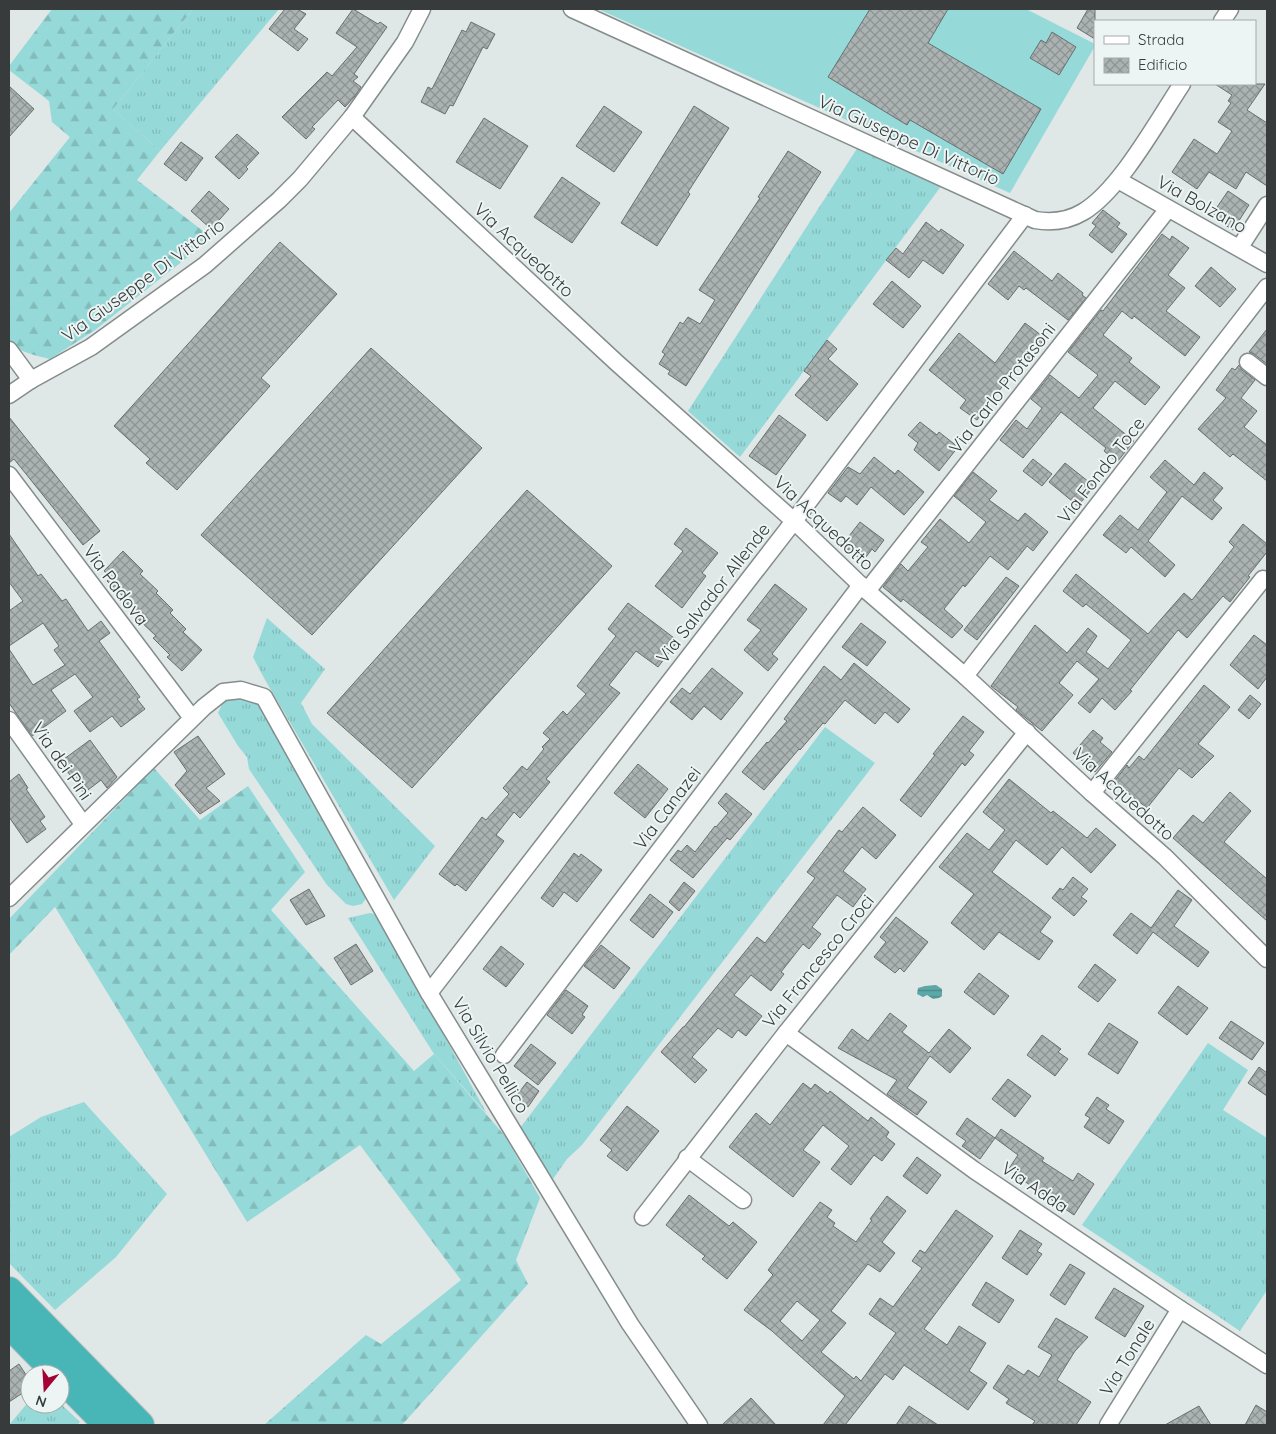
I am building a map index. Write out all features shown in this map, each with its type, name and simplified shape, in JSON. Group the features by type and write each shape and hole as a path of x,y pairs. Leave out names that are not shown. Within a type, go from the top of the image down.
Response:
{"highway":[{"path":"9,1291 140,1425"},
{"path":"9,1324 48,1364"},
{"path":"70,1386 108,1425"}],"street":[{"name":"Via Giuseppe Di Vittorio","path":"9,395 31,380 91,347 205,265 279,200 300,179 352,118 405,42 422,9"},
{"name":"Via Giuseppe Di Vittorio","path":"572,9 1035,220 1049,223 1085,211 1118,180 1181,85"},
{"path":"1223,20 1230,9"},
{"name":"Via Acquedotto","path":"352,118 617,363 794,521 864,588 965,676 1165,858 1267,959"},
{"name":"Via Bolzano","path":"1118,180 1240,247 1267,264"},
{"path":"1240,247 1267,205"},
{"name":"Via Carlo Protasoni","path":"864,588 1168,209"},
{"name":"Via Salvador Allende","path":"430,993 794,521 1025,215"},
{"name":"Via Fondo Toce","path":"965,676 1267,287"},
{"path":"9,350 31,380"},
{"path":"1248,362 1267,377"},
{"name":"Via Padova","path":"9,475 192,718"},
{"path":"1092,793 1264,579"},
{"name":"Via Canazei","path":"504,1055 864,588"},
{"name":"Via Silvio Pellico","path":"192,718 223,692 241,690 264,697 430,993 630,1324 699,1425"},
{"path":"9,898 192,718"},
{"name":"Via dei Pini","path":"9,720 83,824"},
{"name":"Via Francesco Croci","path":"643,1217 687,1158 1027,732"},
{"name":"Via Adda","path":"786,1033 974,1170 1180,1309 1267,1365"},
{"path":"687,1158 743,1200"},
{"name":"Via Tonale","path":"1108,1425 1180,1309"}],"green space":[{"path":"52,9 193,9 113,109 160,151 137,180 212,238 95,330 50,359 22,351 9,341 9,213 70,137 52,122 49,101 9,70 9,66"},
{"path":"193,9 279,9 160,151 113,109"},
{"path":"598,9 1026,9 1094,43 1094,48 1010,193"},
{"path":"858,147 942,185 740,457 688,411"},
{"path":"267,618 325,669 301,703 312,724 435,846 394,900 253,657"},
{"path":"229,697 250,697 259,704 367,897 362,904 353,906 346,904 327,885 249,769 247,757 218,713 224,700"},
{"path":"825,727 875,763 582,1145 567,1159 553,1179 520,1128"},
{"path":"154,768 200,820 248,786 305,872 271,910 414,1071 434,1054 505,1136 540,1198 516,1260 528,1284 402,1425 264,1425 366,1335 381,1344 461,1280 360,1145 247,1222 55,907 9,955 9,919"},
{"path":"370,913 378,915 487,1114 434,1054 348,918"},
{"path":"1208,1043 1248,1070 1223,1110 1267,1138 1267,1290 1240,1331 1082,1225"},
{"path":"84,1102 167,1194 116,1257 55,1310 9,1263 9,1137 41,1117"},
{"path":"20,1412 20,1414 70,1412 80,1422 77,1425 9,1425"}],"shaded area":[{"path":"936,985 942,989 942,996 939,998 933,999 927,995 923,997 917,994 918,988"}],"building":[{"path":"285,9 297,9 306,14 294,29 308,39 298,51 269,29"},
{"path":"353,9 378,24 380,22 387,27 354,74 358,77 353,81 361,87 355,96 345,107 338,100 312,127 315,129 306,139 282,117 327,72 332,76 357,47 336,33"},
{"path":"870,9 948,9 928,43 1041,109 1003,174 910,120 907,125 828,77"},
{"path":"1088,9 1095,9 1094,38 1077,28"},
{"path":"471,22 495,34 487,49 483,47 453,106 450,105 445,114 421,102 428,87 432,89 462,30 466,32"},
{"path":"1052,32 1076,47 1059,75 1030,58 1041,40 1046,43"},
{"path":"1265,84 1247,110 1267,123 1267,186 1246,172 1236,189 1209,172 1197,189 1172,172 1194,139 1217,154 1232,131 1218,122 1231,103 1228,101 1232,95 1217,85"},
{"path":"9,86 34,109 9,137"},
{"path":"604,106 642,132 614,172 576,146"},
{"path":"694,106 729,128 688,192 690,194 657,246 621,223"},
{"path":"484,118 528,146 500,189 456,162"},
{"path":"237,134 259,153 246,167 248,169 239,179 215,157"},
{"path":"181,142 203,158 186,181 164,164"},
{"path":"788,151 821,172 686,386 668,374 670,371 659,364 665,354 662,352 680,322 683,324 688,317 700,324 715,300 699,290 760,198 758,197"},
{"path":"562,177 600,203 572,243 534,217"},
{"path":"209,191 229,209 211,229 191,211"},
{"path":"1228,191 1249,205 1233,230 1211,216"},
{"path":"1103,210 1120,223 1117,227 1127,234 1112,253 1089,235 1096,226 1092,223"},
{"path":"926,222 939,232 941,229 964,245 943,274 923,260 909,278 886,260 896,248 903,254"},
{"path":"1162,234 1170,240 1172,236 1189,248 1168,275 1185,288 1166,311 1200,337 1185,356 1134,316 1132,319 1122,311 1103,335 1132,358 1129,362 1160,387 1145,405 1115,381 1093,408 1134,441 1117,462 1104,451 1106,448 1061,412 1023,458 1000,440 1016,420 1027,429 1042,408 1031,399 1050,375 1079,398 1098,375 1068,352 1101,310 1103,311"},
{"path":"280,242 337,294 261,378 270,386 177,490 146,463 150,459 114,426"},
{"path":"1014,251 1052,281 1058,273 1083,293 1082,295 1086,298 1068,320 1026,288 1024,290 1019,286 1008,300 988,284"},
{"path":"1211,267 1236,289 1220,307 1195,286"},
{"path":"892,281 921,306 903,328 873,304"},
{"path":"1025,323 1045,338 1024,366 1020,363 977,420 960,408 966,400 929,370 959,333 995,363"},
{"path":"1267,329 1267,364 1249,352"},
{"path":"827,340 837,349 828,359 858,384 827,421 795,395 811,376 804,371"},
{"path":"371,348 482,448 312,635 201,535"},
{"path":"1239,365 1242,370 1255,380 1241,398 1257,411 1244,427 1267,445 1267,481 1233,454 1230,457 1198,429 1226,398 1216,390 1232,368 1235,370"},
{"path":"779,415 806,435 776,475 749,456"},
{"path":"9,417 100,531 83,545 14,459 9,463"},
{"path":"920,422 937,435 939,432 958,447 939,471 914,450 918,443 908,435"},
{"path":"874,457 895,474 898,470 924,492 904,515 871,487 857,505 846,496 841,502 828,493 848,467 860,474"},
{"path":"1033,459 1052,474 1042,486 1023,471"},
{"path":"1165,460 1194,485 1204,472 1223,488 1213,500 1222,508 1212,520 1182,496 1148,541 1175,565 1165,577 1131,547 1126,553 1103,535 1120,515 1138,530 1167,492 1150,477"},
{"path":"1065,463 1094,486 1078,506 1049,482"},
{"path":"973,472 997,491 989,500 1018,521 1025,513 1048,532 1033,551 1027,546 1008,570 990,556 965,587 963,585 944,609 963,626 952,638 903,599 901,602 883,587 901,564 908,571 928,547 921,542 940,519 969,543 986,522 954,496"},
{"path":"527,490 612,566 412,788 327,713"},
{"path":"860,522 884,540 875,552 872,549 863,561 842,545"},
{"path":"1243,524 1267,544 1267,552 1248,576 1250,577 1230,602 1223,596 1187,638 1178,630 1130,690 1132,691 1115,710 1102,698 1090,713 1078,703 1099,679 1077,661 1059,683 1073,695 1042,731 1016,710 1018,707 991,686 1035,625 1067,653 1088,628 1097,636 1086,652 1108,669 1131,640 1086,604 1083,607 1063,591 1076,574 1148,634 1184,593 1192,600 1234,547 1229,542"},
{"path":"686,528 718,553 702,573 706,576 682,608 655,586 683,551 674,544"},
{"path":"9,534 38,576 41,574 62,601 66,599 88,631 101,621 110,633 99,641 140,697 137,699 145,709 121,727 112,716 90,732 74,711 93,697 75,674 51,690 66,711 32,736 9,703 9,649 33,685 65,665 54,650 59,646 43,623 9,646 9,611 23,601 9,582"},
{"path":"123,551 143,571 140,574 158,591 156,593 173,610 170,613 186,629 183,632 202,650 182,671 167,657 170,655 153,638 156,636 138,619 140,616 123,600 125,598 107,581 111,577 104,571"},
{"path":"1006,577 1019,586 977,640 964,630"},
{"path":"775,584 807,609 772,654 778,659 768,671 744,650 761,630 747,620"},
{"path":"628,603 678,641 658,667 636,651 609,685 620,693 546,779 550,782 520,818 514,812 496,835 504,841 466,891 457,884 455,886 439,874 482,817 486,820 509,794 503,788 522,766 527,770 544,749 542,747 550,739 543,733 563,711 567,715 586,694 577,686 616,636 608,629"},
{"path":"861,623 886,642 867,666 842,647"},
{"path":"1254,635 1267,645 1267,677 1258,689 1230,665"},
{"path":"854,663 910,709 898,723 885,712 875,724 845,700 764,790 742,772 787,721 784,719 824,666 841,680"},
{"path":"712,668 743,693 721,720 704,706 692,720 670,702 682,688 690,694"},
{"path":"1204,685 1230,707 1198,744 1214,756 1192,778 1179,768 1147,808 1114,782 1127,765 1129,768 1139,756 1144,760"},
{"path":"1250,695 1261,704 1249,719 1238,710"},
{"path":"963,716 984,732 969,751 974,755 965,766 962,763 921,817 900,800"},
{"path":"1093,730 1103,738 1100,742 1112,752 1095,772 1073,753"},
{"path":"198,736 225,774 206,788 220,801 200,814 175,785 187,771 174,752"},
{"path":"90,740 117,777 107,788 101,780 84,793 60,762"},
{"path":"638,764 668,789 645,818 614,793"},
{"path":"19,774 28,788 26,789 45,817 40,821 46,829 27,843 9,817 9,782"},
{"path":"1009,779 1051,813 1053,811 1087,838 1096,828 1116,845 1091,873 1062,847 1047,865 1016,840 992,872 1051,917 1040,932 1053,941 1039,960 999,932 984,950 951,923 974,894 939,867 967,833 989,850 1005,830 983,812"},
{"path":"1230,792 1251,811 1224,842 1267,879 1267,921 1173,838 1193,815 1203,823"},
{"path":"726,793 752,814 730,840 727,838 693,878 670,860 678,850 681,852 687,845 695,852 715,826 728,813 718,803"},
{"path":"863,807 896,835 876,859 862,847 843,871 866,889 853,907 837,895 812,927 821,934 809,949 803,944 781,972 784,974 771,991 751,975 734,995 762,1016 746,1036 738,1030 732,1038 718,1028 692,1057 707,1070 695,1083 661,1052 684,1027 757,937 765,943 815,878 807,872 839,830 842,832"},
{"path":"574,853 579,857 581,854 602,870 577,902 564,892 553,907 541,898"},
{"path":"1073,877 1088,889 1081,897 1087,901 1074,916 1052,898 1060,888 1063,890"},
{"path":"684,882 695,891 679,911 669,902"},
{"path":"309,889 325,916 306,925 290,900"},
{"path":"1178,890 1192,900 1174,926 1209,952 1198,967 1153,932 1137,954 1113,935 1131,913 1151,928"},
{"path":"650,894 673,912 653,938 630,920"},
{"path":"896,917 928,942 904,972 900,968 895,973 874,957 886,942 880,937"},
{"path":"356,944 373,971 351,985 334,958"},
{"path":"601,945 630,968 614,989 584,966"},
{"path":"501,946 524,964 506,987 483,969"},
{"path":"1095,964 1116,980 1098,1002 1078,987"},
{"path":"979,973 1009,996 994,1015 964,992"},
{"path":"1178,986 1208,1008 1187,1035 1158,1013"},
{"path":"566,990 588,1006 582,1015 585,1017 572,1034 547,1015"},
{"path":"890,1013 907,1026 902,1032 929,1053 949,1029 971,1048 950,1073 930,1056 907,1088 927,1102 917,1115 887,1094 897,1080 838,1048 852,1029 868,1041"},
{"path":"1231,1021 1264,1043 1252,1060 1219,1038"},
{"path":"1109,1023 1138,1042 1118,1074 1088,1054"},
{"path":"1042,1035 1061,1049 1058,1052 1068,1059 1055,1076 1027,1055"},
{"path":"531,1044 556,1063 538,1085 514,1066"},
{"path":"1259,1067 1267,1073 1267,1096 1248,1083"},
{"path":"1008,1079 1031,1096 1015,1117 992,1099"},
{"path":"527,1082 539,1091 528,1107 517,1095"},
{"path":"803,1083 811,1089 815,1084 828,1094 830,1091 868,1121 871,1117 889,1132 886,1137 895,1144 882,1161 874,1155 851,1185 831,1169 849,1146 823,1125 803,1150 820,1162 793,1197 729,1147 756,1113 770,1125"},
{"path":"1097,1097 1109,1105 1106,1109 1124,1121 1109,1144 1084,1127 1090,1118 1085,1115"},
{"path":"627,1106 659,1131 627,1171 607,1156 612,1150 600,1140"},
{"path":"967,1118 995,1138 980,1159 962,1146 966,1141 956,1134"},
{"path":"1001,1129 1044,1158 1042,1161 1073,1181 1078,1173 1094,1184 1074,1215 1008,1170 1018,1155 995,1138"},
{"path":"917,1157 941,1175 927,1194 903,1176"},
{"path":"689,1195 729,1226 733,1222 757,1242 727,1279 702,1259 705,1256 666,1225"},
{"path":"887,1196 906,1211 882,1242 895,1253 880,1272 868,1264 831,1311 846,1323 821,1352 854,1379 856,1376 861,1381 896,1333 869,1314 880,1298 893,1307 922,1268 912,1261 920,1250 925,1253 956,1210 993,1236 924,1329 947,1345 959,1326 986,1343 969,1371 987,1383 968,1410 904,1365 893,1380 885,1374 845,1425 823,1425 845,1396 772,1331 744,1310 773,1275 768,1270 820,1202 832,1210 827,1217 835,1223 833,1226 856,1242 872,1220 870,1219","holes":["797,1301 820,1320 802,1341 780,1321"]},
{"path":"1020,1230 1042,1244 1037,1251 1042,1254 1027,1275 1002,1258"},
{"path":"1070,1264 1085,1273 1065,1305 1050,1295"},
{"path":"986,1282 1014,1300 999,1323 972,1305"},
{"path":"1114,1288 1144,1306 1125,1337 1095,1318"},
{"path":"1056,1318 1088,1337 1075,1351 1057,1380 1091,1402 1076,1425 1032,1425 1035,1421 1006,1403 1009,1399 993,1388 1008,1365 1024,1375 1028,1370 1039,1377 1052,1355 1038,1347"},
{"path":"19,1364 20,1366 20,1395 9,1402 9,1371"},
{"path":"751,1398 776,1425 722,1425"},
{"path":"1256,1405 1267,1412 1267,1425 1245,1425"},
{"path":"909,1406 938,1425 896,1425"},
{"path":"1199,1406 1211,1425 1165,1425"}]}
